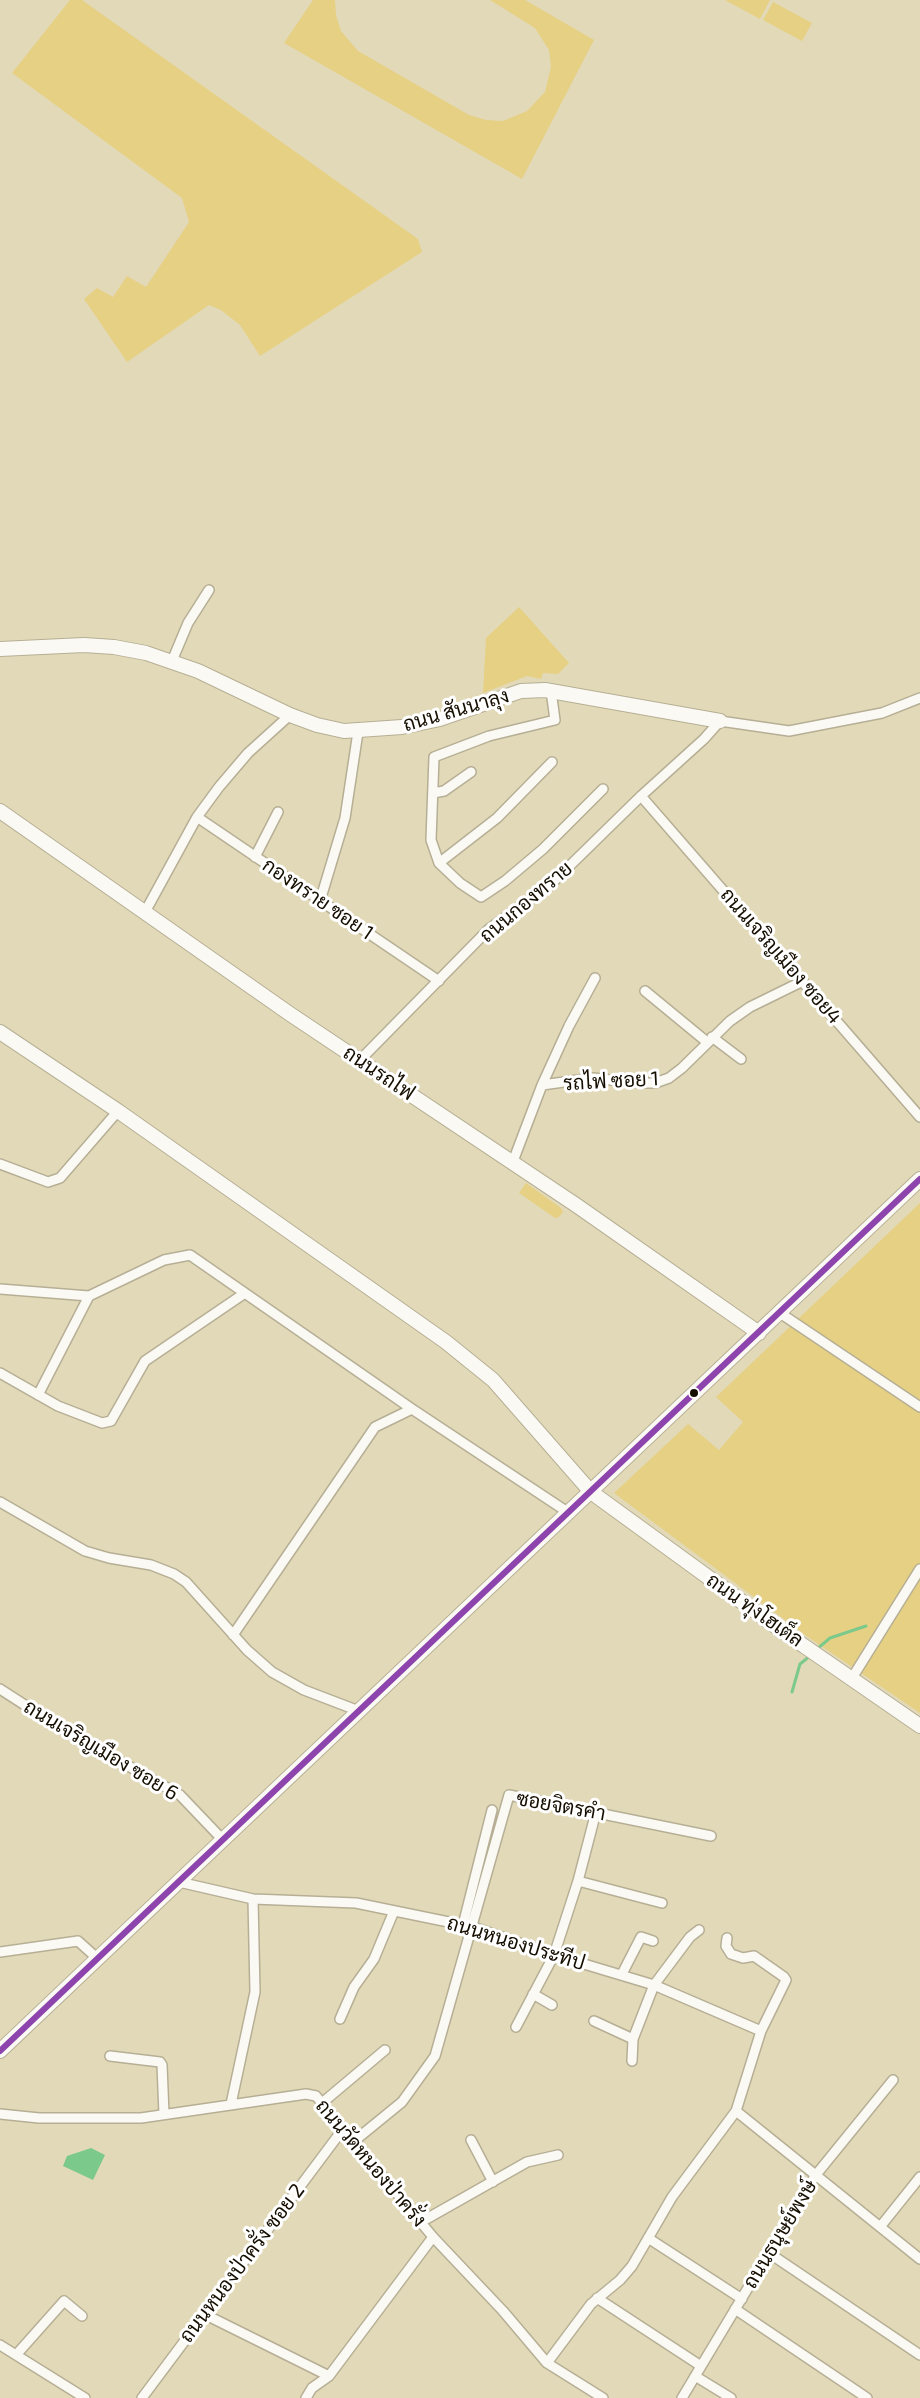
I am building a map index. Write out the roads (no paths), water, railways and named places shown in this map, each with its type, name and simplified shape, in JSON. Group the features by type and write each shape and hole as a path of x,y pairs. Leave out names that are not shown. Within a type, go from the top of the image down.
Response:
{"main road":[{"name":"ถนน สันนาลุง","path":"0,649 84,645 114,647 146,653 230,685 290,715 344,732 402,727 440,719 521,691 554,691 720,721"},
{"name":"ถนนรถไฟ","path":"0,811 290,1014 666,1267 759,1333"},
{"name":"ถนน ทุ่งโฮเต็ล","path":"0,1032 118,1111 454,1348 494,1380 591,1492 804,1646 920,1726"},
{"path":"0,2051 920,1179"},
{"path":"571,1511 577,1498 578,1475 609,1476"}],"street":[{"path":"172,661 188,623 209,590"},
{"path":"554,691 552,698 555,720 489,736 434,757 431,840 439,863 459,883 481,897 505,881 543,849 603,789"},
{"name":"ถนน สันนาลุง","path":"720,721 789,731 882,713 920,698"},
{"path":"145,912 197,817 219,787 248,753 290,715"},
{"name":"ถนนกองทราย","path":"360,1060 489,929 548,887 641,796 704,740 720,721"},
{"path":"320,901 345,818 358,732"},
{"path":"439,863 497,818 552,762"},
{"path":"433,793 444,791 471,772"},
{"name":"ถนนเจริญเมือง ซอย4","path":"641,796 920,1117"},
{"path":"255,857 278,812"},
{"name":"กองทราย ซอย 1","path":"197,817 439,981"},
{"path":"542,1085 569,1026 595,978"},
{"name":"รถไฟ ซอย 1","path":"512,1164 542,1085 593,1078 655,1083 669,1078 730,1021 750,1007 803,981"},
{"path":"645,991 709,1039 741,1059"},
{"path":"0,1164 48,1182 60,1178 118,1111"},
{"path":"0,1289 89,1296 164,1260 179,1255 190,1255 411,1409 571,1511"},
{"path":"0,1373 58,1406 102,1423 111,1421 145,1361 245,1293"},
{"path":"38,1395 89,1296"},
{"path":"780,1313 920,1407"},
{"path":"233,1635 375,1427 411,1409"},
{"path":"0,1502 85,1551 109,1558 151,1565 174,1574 186,1582 258,1662 286,1681 359,1712"},
{"path":"852,1677 920,1569"},
{"name":"ถนนเจริญเมือง ซอย 6","path":"0,1689 59,1727 180,1795 223,1840"},
{"name":"ซอยจิตรคำ","path":"468,1926 509,1795 711,1836"},
{"path":"353,2142 402,2102 435,2056 468,1926 492,1810"},
{"path":"516,2027 554,1955 578,1881 596,1812"},
{"name":"ถนนหนองประทีป","path":"179,1881 253,1899 356,1903 468,1926 654,1985 761,2031"},
{"path":"578,1881 662,1903"},
{"path":"231,2104 255,1992 253,1899"},
{"path":"340,2019 354,1987 374,1959 394,1911"},
{"path":"632,2061 633,2039 654,1985 690,1937 699,1930"},
{"path":"622,1974 641,1937 653,1941"},
{"path":"547,2363 597,2298 620,2280 632,2266 672,2197 736,2111 761,2031 785,1978 754,1956 743,1958 731,1954 726,1946 727,1938"},
{"path":"0,1952 78,1941 98,1959"},
{"path":"534,1994 552,2005"},
{"path":"594,2021 633,2039"},
{"path":"322,2103 385,2050"},
{"path":"110,2056 160,2062 164,2114"},
{"name":"ถนนธนุษย์พงษ์","path":"682,2398 815,2176 893,2080"},
{"name":"ถนนวัดหนองป่าครั่ง","path":"0,2114 39,2118 130,2118 306,2094 316,2096 433,2237 547,2363 603,2398"},
{"path":"736,2111 920,2259"},
{"name":"ถนนหนองป่าครั่ง ซอย 2","path":"142,2398 343,2129"},
{"path":"471,2140 493,2182"},
{"path":"421,2222 527,2162 558,2155"},
{"path":"880,2227 920,2177"},
{"path":"306,2398 312,2388 330,2376 433,2237"},
{"path":"648,2238 742,2299"},
{"path":"769,2253 920,2355"},
{"path":"597,2298 701,2366"},
{"path":"16,2355 64,2301 82,2316"},
{"path":"735,2309 851,2394 867,2398"},
{"path":"204,2314 330,2376"},
{"path":"0,2345 86,2398"},
{"path":"695,2376 731,2398"},
{"path":"62,2398 69,2389"}],"waterway":[{"path":"817,1649 830,1638 866,1626"},
{"path":"792,1692 800,1664 810,1656"}]}
